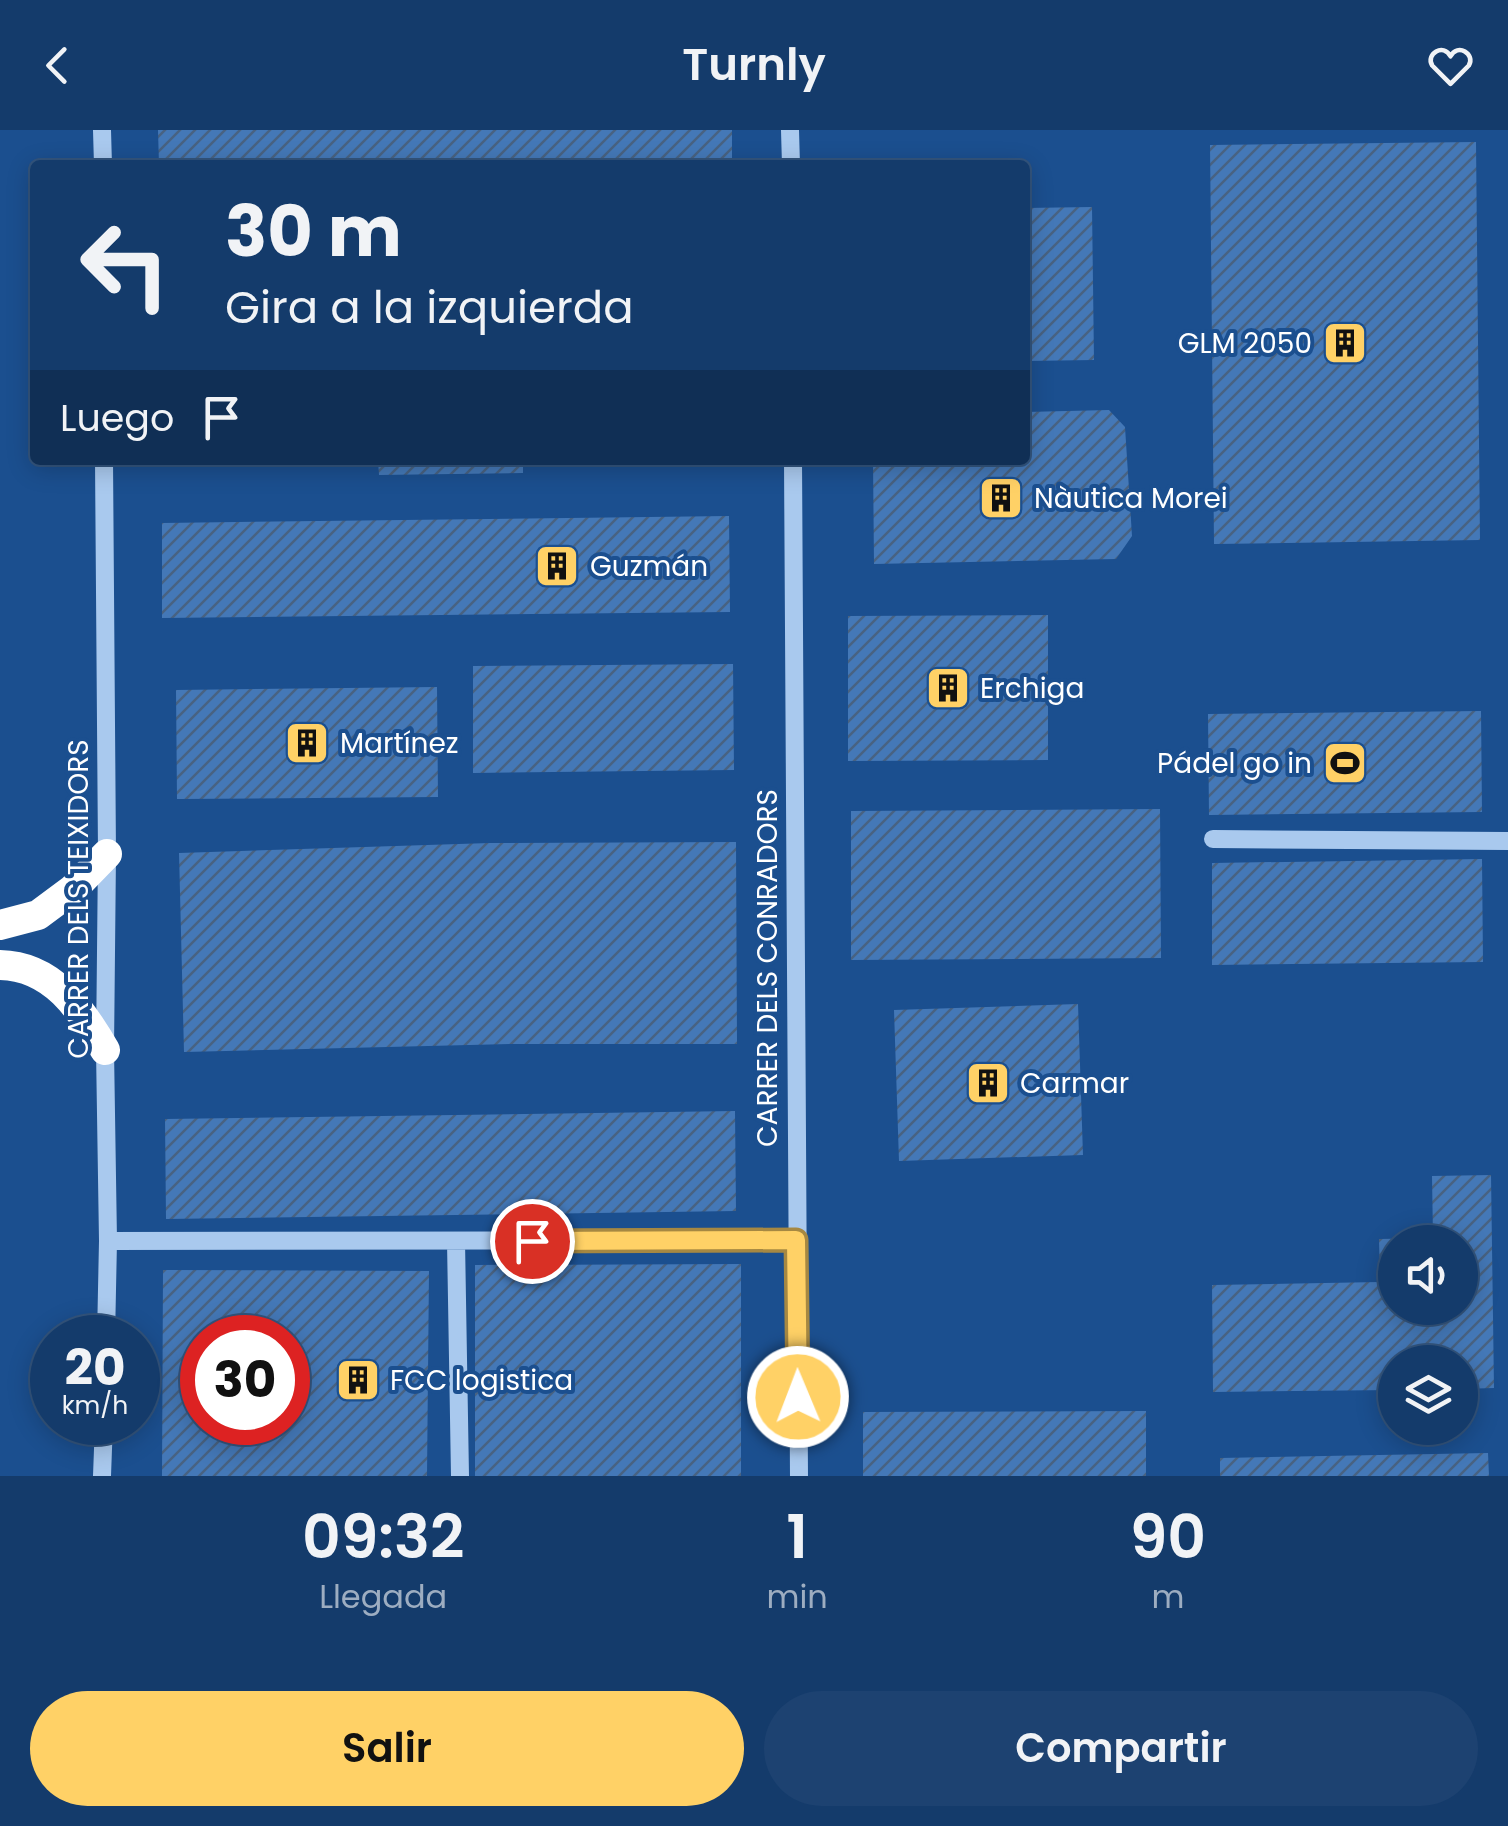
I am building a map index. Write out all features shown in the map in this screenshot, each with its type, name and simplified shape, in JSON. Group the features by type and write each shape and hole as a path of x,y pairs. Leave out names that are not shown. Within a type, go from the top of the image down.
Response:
{"highway":[{"path":"0,925 38,915 74,889 107,854"},
{"path":"0,965 42,974 67,994 105,1050"}],"street":[{"path":"102,130 102,160"},
{"path":"790,130 791,160"},
{"name":"CARRER DELS TEIXIDORS","path":"104,465 106,1315"},
{"name":"CARRER DELS CONRADORS","path":"792,465 799,1476"},
{"path":"1212,838 1508,840"},
{"path":"108,1241 796,1240"},
{"path":"456,1241 460,1476"},
{"path":"102,1476 103,1445"}],"building":[{"path":"158,130 732,130 732,160 159,160"},
{"name":"GLM 2050","path":"1476,142 1480,540 1214,544 1210,145"},
{"path":"1092,207 1094,360 1030,361 1030,208"},
{"name":"Nàutica Morei","path":"1109,410 1125,427 1132,536 1116,559 874,564 873,465 1030,465 1030,412"},
{"path":"378,465 523,465 523,473 379,475"},
{"name":"Guzmán","path":"729,516 730,612 162,618 162,523"},
{"name":"Erchiga","path":"1048,615 1048,760 848,761 848,616"},
{"path":"733,664 734,770 473,773 473,666"},
{"name":"Martínez","path":"437,687 438,797 177,799 176,690"},
{"name":"Pádel go in","path":"1481,711 1482,812 1209,815 1208,714"},
{"path":"1160,809 1161,958 851,960 851,811"},
{"path":"736,842 737,1044 513,1044 184,1052 179,853 490,843"},
{"path":"1482,859 1483,962 1212,965 1212,863"},
{"name":"Carmar","path":"1078,1004 1083,1155 899,1161 894,1010"},
{"path":"735,1111 736,1211 166,1219 165,1119"},
{"path":"1491,1175 1494,1388 1478,1388 1478,1345 1378,1345 1378,1390 1213,1392 1212,1285 1378,1282 1378,1325 1478,1325 1478,1225 1433,1225 1432,1176"},
{"path":"741,1264 741,1476 475,1476 475,1265"},
{"name":"FCC logistica","path":"163,1270 429,1271 427,1476 162,1476"},
{"path":"1146,1411 1146,1476 863,1476 863,1412"},
{"path":"1488,1453 1489,1476 1220,1476 1220,1458"}],"place":[{"name":"GLM 2050","path":"1345,343"},
{"name":"Nàutica Morei","path":"1001,498"},
{"name":"Guzmán","path":"557,566"},
{"name":"Erchiga","path":"948,688"},
{"name":"Martínez","path":"307,743"},
{"name":"Pádel go in","path":"1345,763"},
{"name":"Carmar","path":"988,1083"},
{"name":"FCC logistica","path":"358,1380"}],"route":[{"path":"532,1241 796,1240 798,1397"}]}
